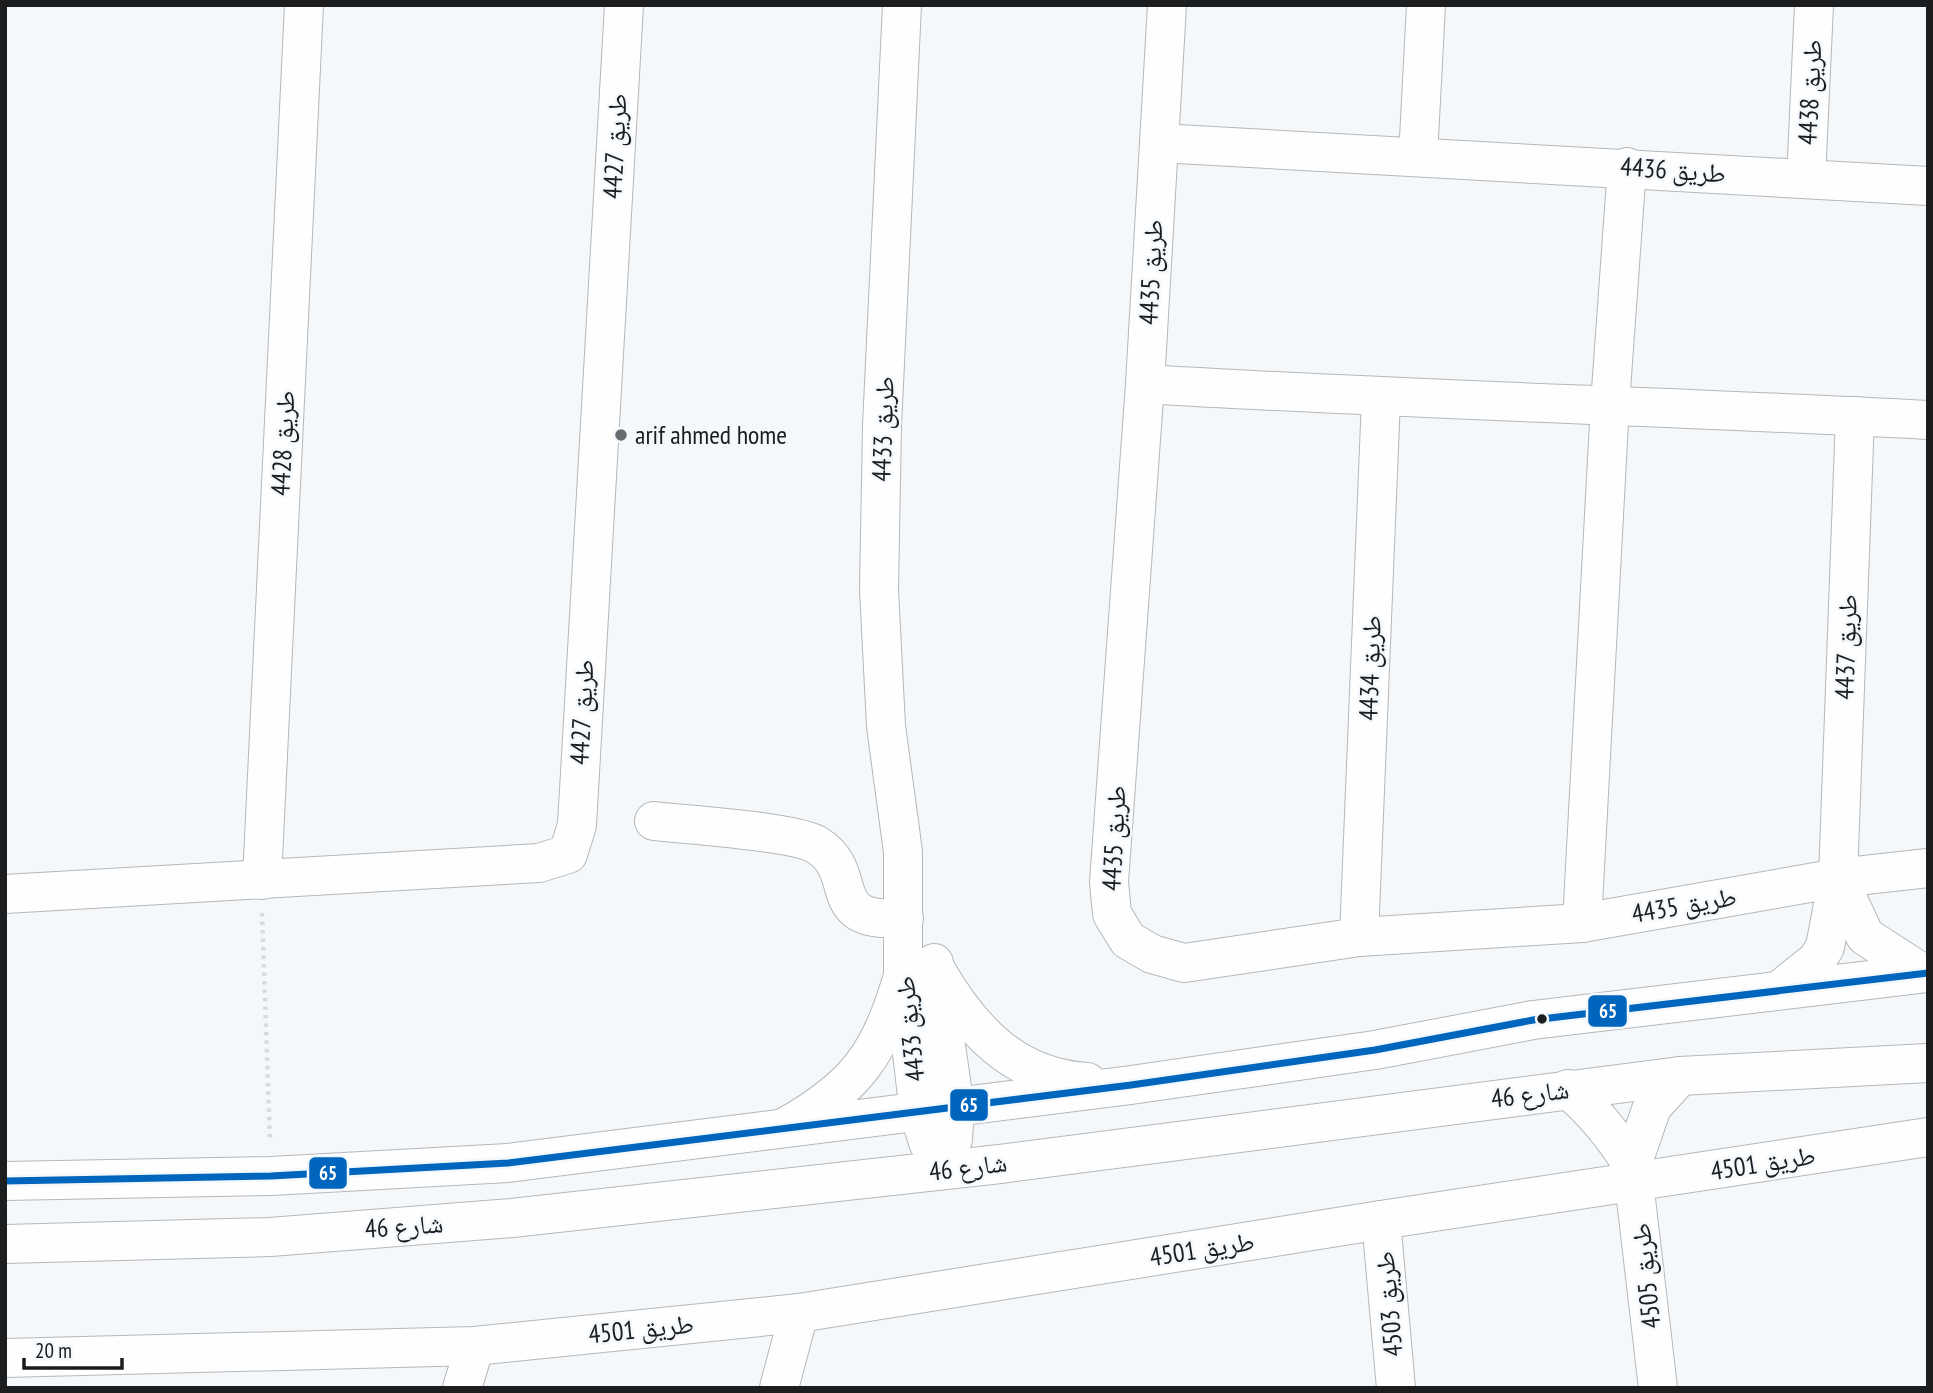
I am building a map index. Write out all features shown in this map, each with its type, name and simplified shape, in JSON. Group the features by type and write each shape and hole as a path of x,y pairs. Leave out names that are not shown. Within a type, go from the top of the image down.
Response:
{"street":[{"name":"طريق 4428","path":"262,880 304,5"},
{"name":"طريق 4427","path":"5,894 539,863 568,854 577,825 624,5"},
{"name":"طريق 4433","path":"902,5 882,426 879,590 886,726 937,1111 928,1142 943,1170"},
{"name":"طريق 4435","path":"1167,5 1145,384 1109,882 1112,914 1128,940 1152,954 1184,963 1359,937 1582,923 1838,878 1928,868"},
{"path":"1418,157 1426,5"},
{"name":"طريق 4438","path":"1806,179 1814,5"},
{"name":"طريق 4436","path":"1159,143 1627,167 1928,186"},
{"path":"1582,923 1627,167"},
{"path":"1145,384 1381,399 1611,404 1928,420"},
{"name":"طريق 4434","path":"1359,937 1381,399"},
{"name":"طريق 4437","path":"1782,988 1817,960 1825,947 1838,878 1855,416"},
{"path":"654,821 803,838 832,858 845,891 859,913 879,920 904,918"},
{"name":"طريق 4433","path":"904,852 904,918 920,973"},
{"name":"طريق 4437","path":"1838,878 1865,936 1925,973"},
{"path":"777,1131 822,1106 860,1070 920,973 992,1046 1034,1070 1080,1082 1131,1085"},
{"path":"5,1181 271,1176 508,1164 1131,1085 1375,1050 1533,1020 1782,988 1925,973"},
{"name":"شارع 46","path":"5,1244 271,1237 485,1220 943,1170 1680,1076 1928,1063"},
{"name":"طريق 4505","path":"1658,1388 1634,1174 1652,1107 1680,1076"},
{"name":"طريق 4505","path":"1568,1089 1595,1114 1634,1174"},
{"name":"طريق 4501","path":"5,1358 475,1346 799,1313 1381,1220 1634,1174 1928,1137"},
{"name":"طريق 4503","path":"1381,1220 1396,1388"},
{"path":"779,1388 799,1313"},
{"path":"461,1388 475,1346"}],"path":[{"path":"262,880 271,1176"}],"transit line":[{"name":"65","path":"5,1181 271,1176 508,1163 1131,1085 1375,1050 1533,1020 1928,973"}],"place":[{"name":"arif ahmed home","path":"621,435"}]}
